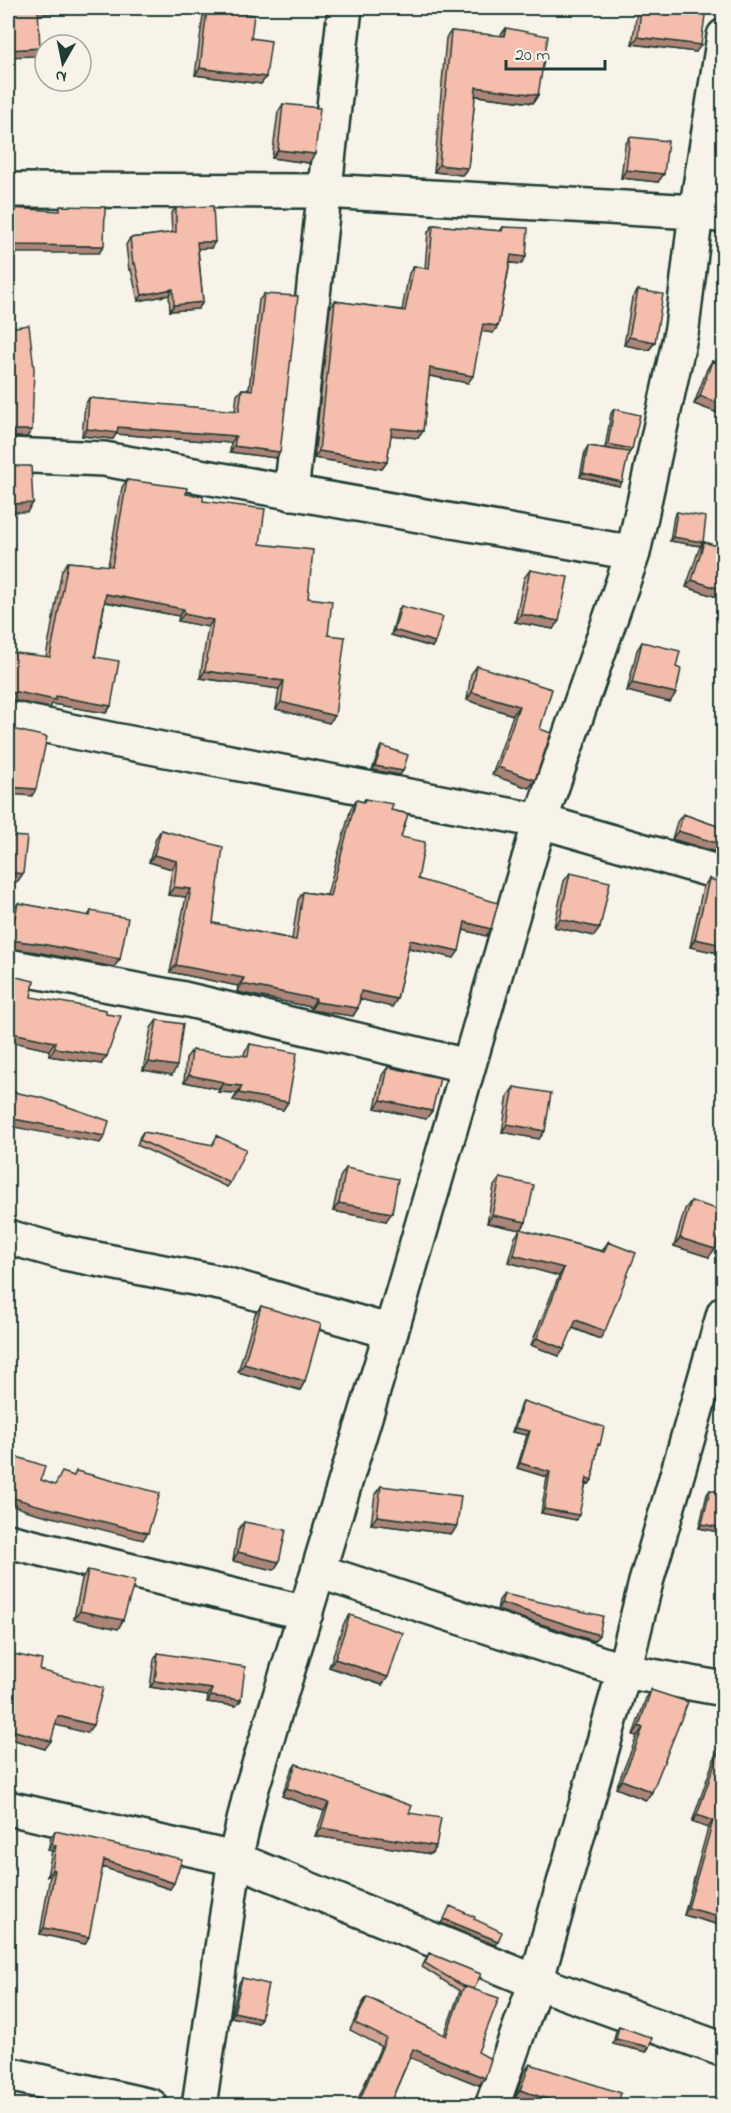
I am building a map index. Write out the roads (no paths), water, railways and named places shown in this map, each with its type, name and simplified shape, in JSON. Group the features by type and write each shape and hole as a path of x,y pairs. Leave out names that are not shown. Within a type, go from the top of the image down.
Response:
{"street":[{"path":"291,493 345,8"},
{"path":"198,2106 235,1858 251,1791 391,1332 540,821 633,553 682,328 710,214 723,36"},
{"path":"8,190 324,191 710,214"},
{"path":"8,455 104,459 633,553"},
{"path":"8,718 540,821 723,874"},
{"path":"8,966 184,999 468,1066"},
{"path":"8,1237 65,1252 225,1284 391,1332"},
{"path":"492,2106 536,1982 723,1313"},
{"path":"8,1541 306,1613"},
{"path":"318,1571 624,1671 723,1689"},
{"path":"8,1808 235,1858 536,1982 723,2050"},
{"path":"8,2074 151,2106"}]}
